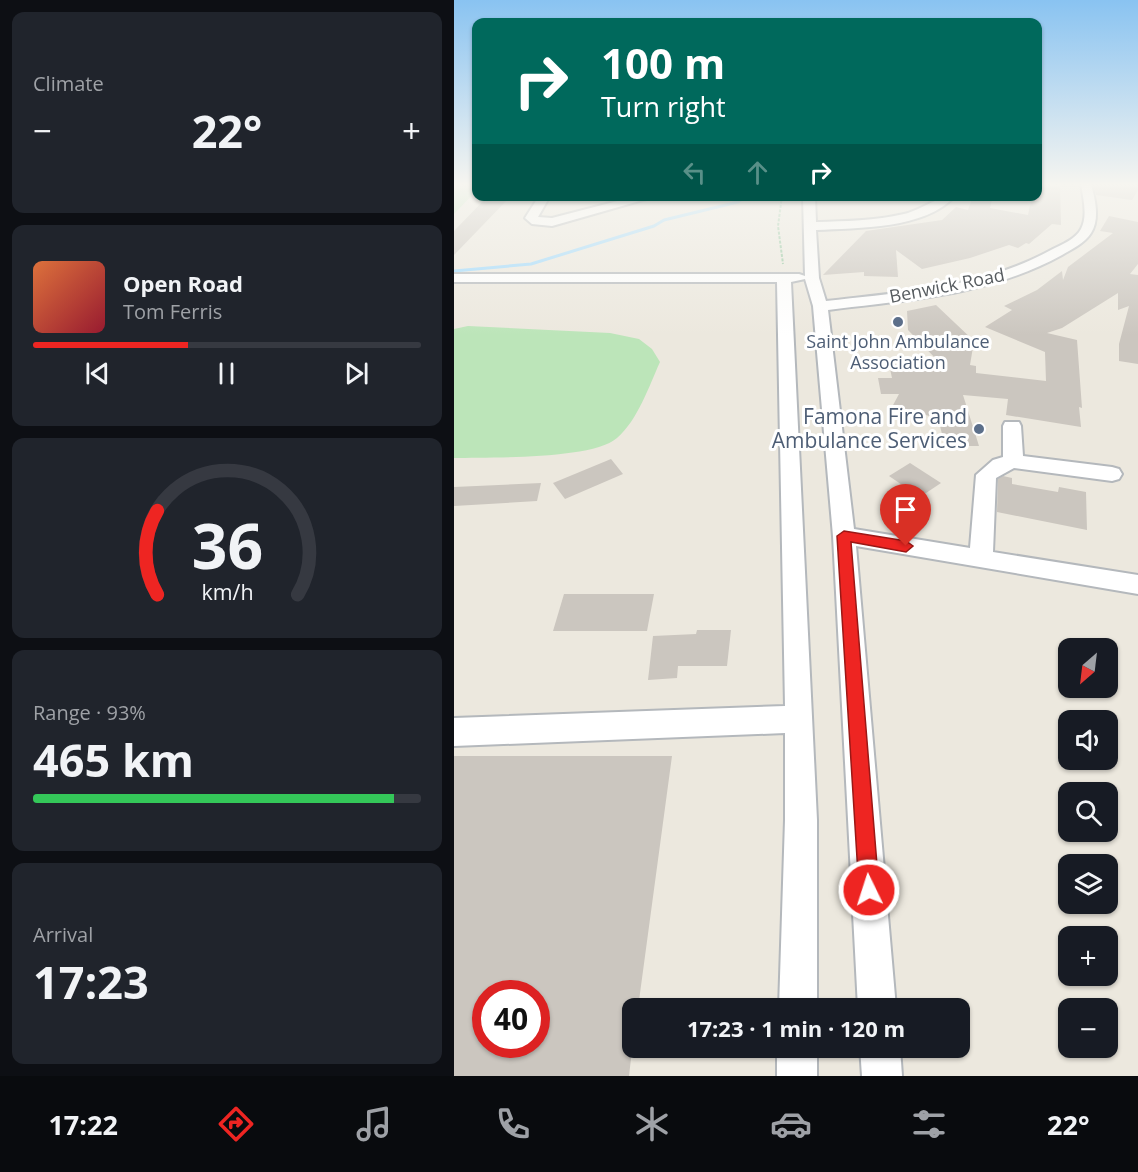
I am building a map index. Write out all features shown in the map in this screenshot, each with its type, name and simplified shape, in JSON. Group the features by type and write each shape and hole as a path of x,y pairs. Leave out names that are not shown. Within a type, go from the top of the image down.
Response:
{"street":[{"path":"810,234 812,278 820,306 844,536 876,998"},
{"name":"Benwick Road","path":"820,306 913,295 990,281 1044,261 1083,234"},
{"path":"454,278 812,278"},
{"path":"784,279 801,820 798,998"},
{"path":"1012,426 1013,461"},
{"path":"981,559 986,475 1000,465 1013,461 1112,474"},
{"path":"844,536 1138,585"},
{"path":"454,732 799,719"},
{"path":"797,1058 797,1076"},
{"path":"881,1058 882,1076"}],"path":[{"path":"779,234 784,279"}],"green space":[{"path":"468,326 610,333 639,339 652,349 660,362 631,422 617,438 604,445 564,454 454,458 454,329"}],"building":[{"path":"454,234 474,234 454,255"},
{"path":"863,234 1040,234 1029,244 1026,243 1018,248 1009,245 970,258 922,269 896,250 898,277 864,276 864,272 823,275"},
{"path":"1111,234 1138,234 1138,264 1130,274 1138,275 1138,364 1119,361 1119,344 1129,306 1118,310 1118,293 1062,328 1047,333 1077,340 1082,408 1079,407 1081,427 1006,415 1008,399 963,395 979,446 945,446 938,418 892,407 899,394 881,394 878,378 892,378 889,364 911,364 911,359 937,360 908,330 907,311 936,305 974,341 970,365 976,366 976,373 1046,381 1045,352 985,327 1012,310 1004,306 1037,290 1062,271 1063,280 1068,267"},
{"path":"611,459 623,474 565,499 553,483"},
{"path":"910,463 941,483 920,497 889,476"},
{"path":"1003,476 1012,478 1012,484 1058,492 1059,487 1086,492 1087,530 997,512 998,479"},
{"path":"541,483 537,501 454,506 454,487"},
{"path":"564,594 654,594 647,631 553,631"},
{"path":"697,630 731,630 727,666 678,666 677,678 648,680 653,636 696,634"},
{"path":"454,756 672,756 639,998 622,998 622,1058 631,1058 629,1076 454,1076"}],"waterway":[{"path":"454,271 531,264 627,234"}],"place":[{"name":"Saint John Ambulance Association","path":"898,322"},
{"name":"Famona Fire and Ambulance Services","path":"979,429"}],"route":[{"path":"869,890 844,536 906,546"}]}
